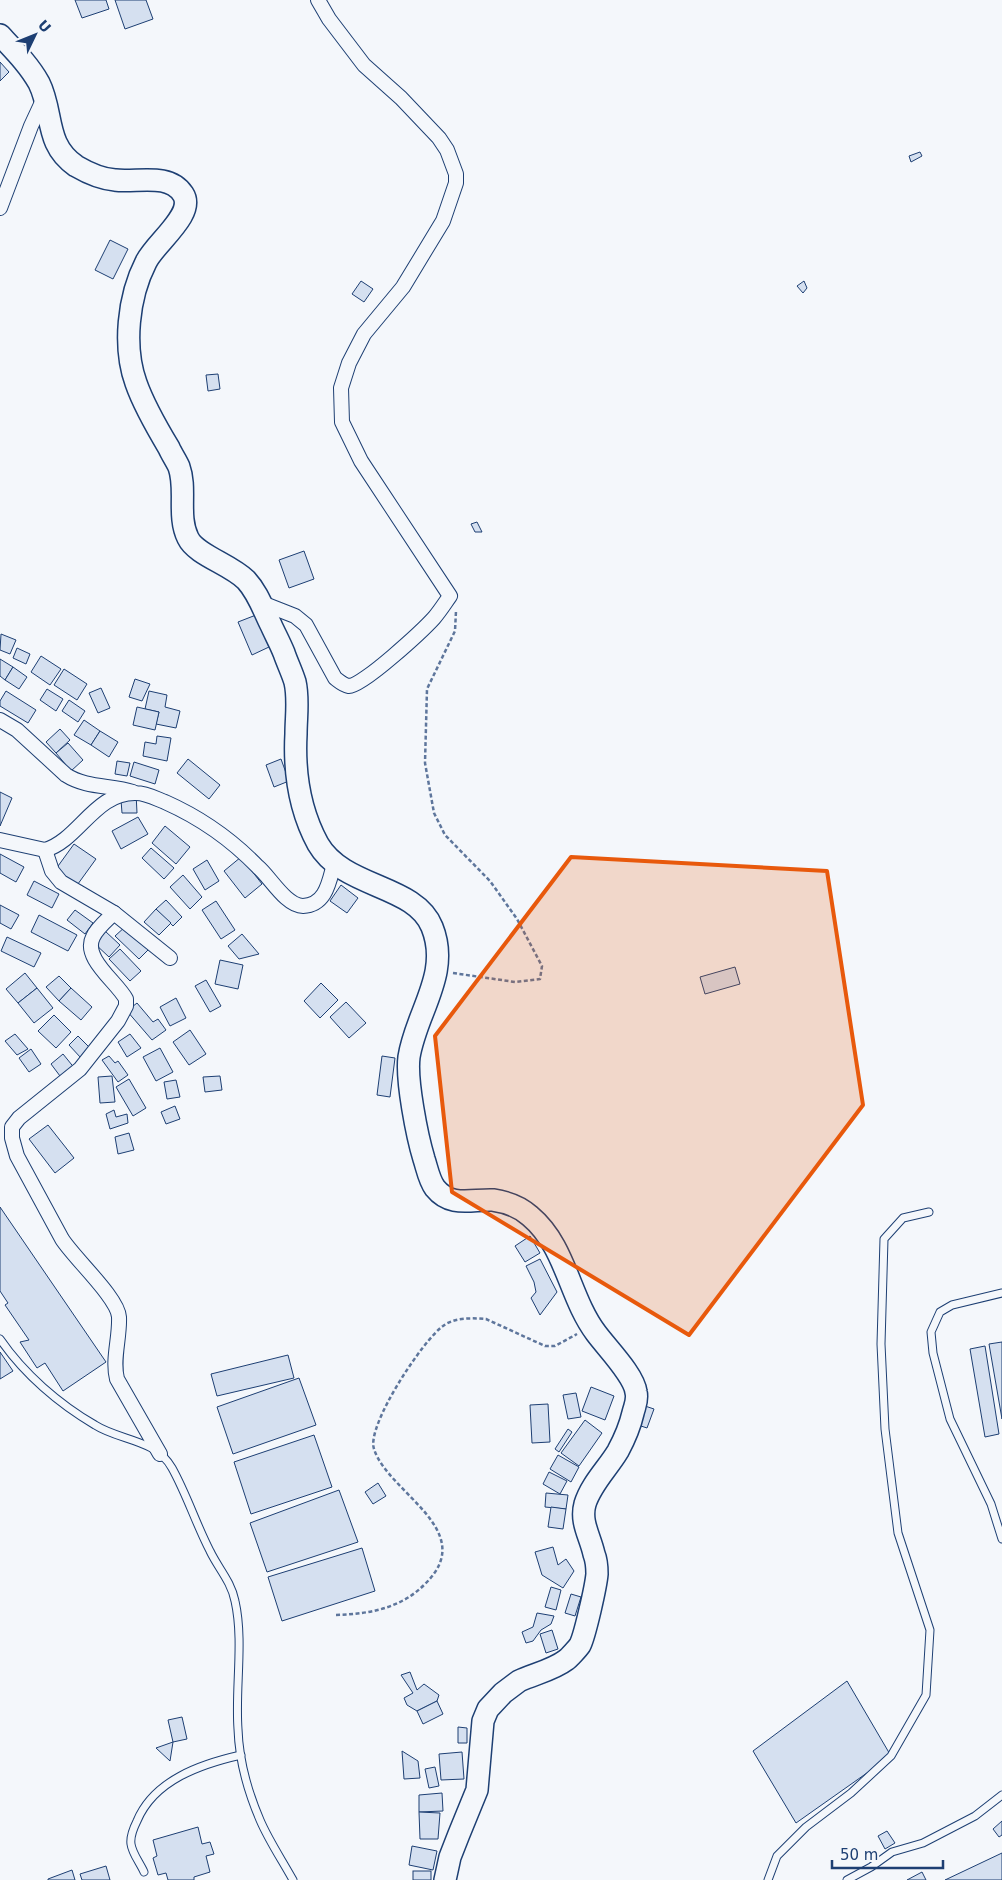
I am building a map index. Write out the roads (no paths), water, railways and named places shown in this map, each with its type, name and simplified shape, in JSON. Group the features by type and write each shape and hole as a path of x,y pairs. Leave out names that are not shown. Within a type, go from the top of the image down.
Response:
{"main road":[{"path":"0,35 21,57 33,74 45,97 51,133 57,146 76,166 95,176 110,180 165,181 173,184 186,198 182,217 159,242 146,262 132,305 129,339 132,369 142,398 180,469 183,519 186,534 190,544 199,551 223,563 244,578 262,603 282,648 295,682 298,703 296,752 302,804 315,838 323,852 334,864 348,874 407,901 422,912 430,921 437,944 438,971 410,1050 408,1066 420,1146 435,1188 452,1200 462,1202 500,1201 514,1206 527,1213 541,1227 552,1242 581,1309 624,1368 635,1386 638,1398 628,1430 587,1499 584,1509 584,1524 594,1553 597,1572 586,1626 580,1644 566,1660 519,1681 503,1693 488,1710 481,1731 477,1790 450,1856 445,1880"}],"street":[{"path":"262,603 300,619 306,625 335,678 340,683 348,686 356,684 382,666 428,624 450,596 360,461 342,422 340,388 349,363 364,334 403,287 443,221 456,184 456,174 447,150 440,138 401,98 364,65 329,19 318,0"},
{"path":"0,208 31,126 45,97"},
{"path":"0,720 17,730 66,775 73,779 120,788 157,798 189,813 223,834 260,868 279,891 291,901 301,906 315,904 326,892 334,864"},
{"path":"0,840 45,850 51,848 71,834 100,806 115,797 136,793"},
{"path":"45,850 57,878 114,913 170,958"},
{"path":"114,913 95,933 91,944 96,961 126,999 122,1014 80,1069 19,1118 12,1127 12,1138 17,1156 69,1251 115,1304 119,1318 115,1367 117,1379 160,1454"}],"lane":[{"path":"768,1880 777,1856 806,1827 850,1793 891,1756 926,1696 930,1630 898,1533 885,1429 881,1344 884,1239 903,1218 929,1212"},
{"path":"1002,1293 952,1305 940,1312 931,1332 933,1353 950,1419 991,1504 1002,1539"},
{"path":"0,1339 25,1370 67,1406 96,1426 135,1440 160,1454 171,1465 210,1551 231,1585 238,1618 238,1730 242,1766 260,1820 293,1880"},
{"path":"144,1872 131,1843 134,1828 142,1809 163,1788 197,1767 241,1755"},
{"path":"846,1880 871,1867 892,1852 923,1842 975,1816 1002,1795"}]}
